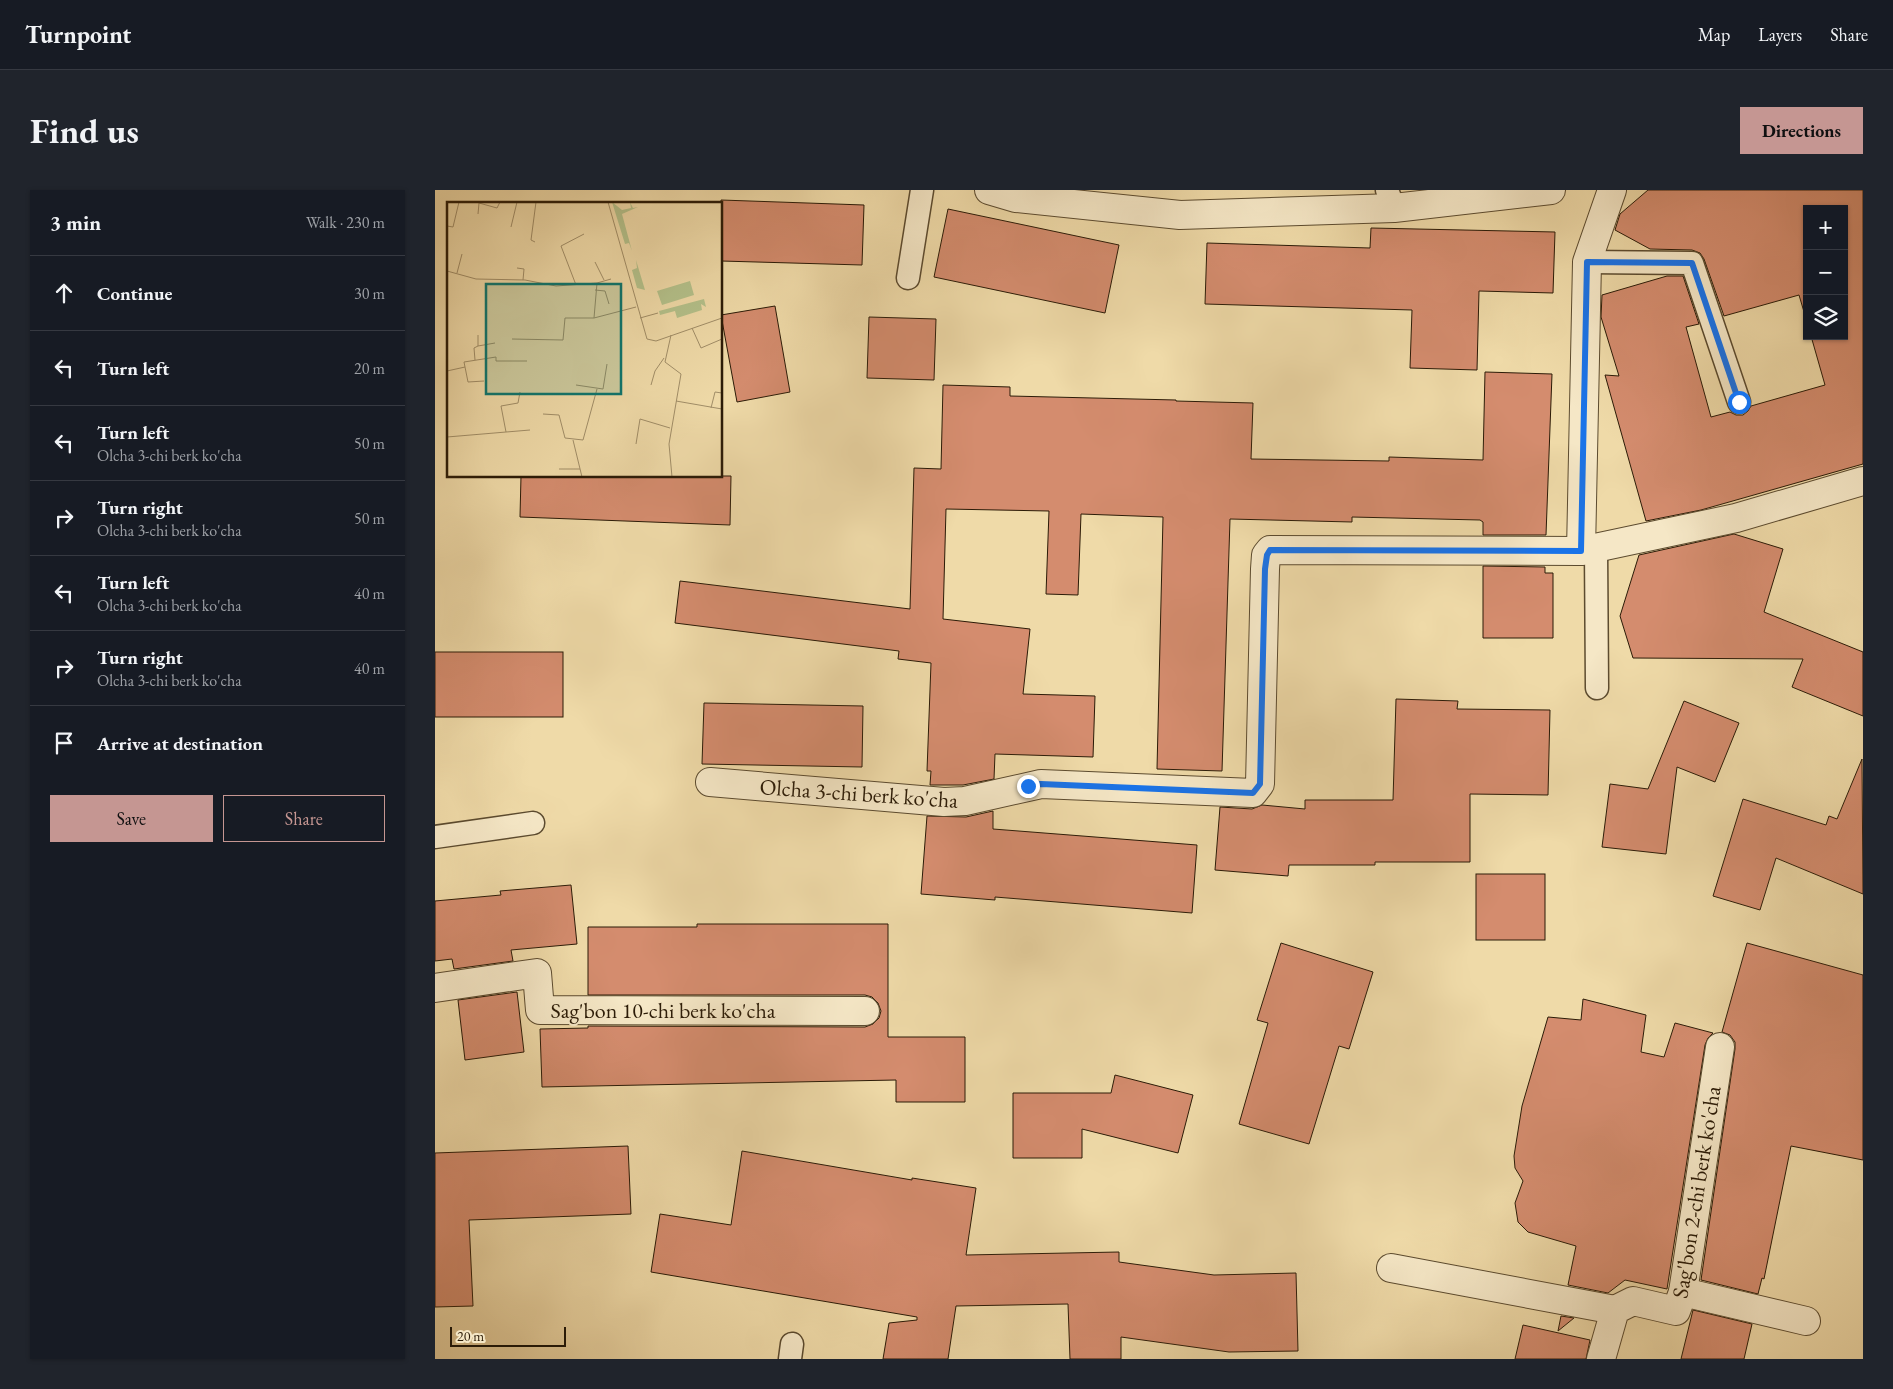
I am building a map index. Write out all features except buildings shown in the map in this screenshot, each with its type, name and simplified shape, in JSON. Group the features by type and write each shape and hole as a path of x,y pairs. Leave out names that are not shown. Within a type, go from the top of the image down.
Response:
{"street":[{"path":"989,190 1016,198 1180,215 1390,199 1551,190"},
{"path":"1612,190 1587,262 1589,550 1736,518 1863,481"},
{"name":"Olcha 3-chi berk ko'cha","path":"709,782 944,802 965,801 1041,784 1253,793 1260,784 1265,569 1267,555 1270,550 1589,550"},
{"name":"Sag'bon 10-chi berk ko'cha","path":"435,988 537,973 540,1010 865,1011"},
{"name":"Sag'bon 2-chi berk ko'cha","path":"1615,1310 1633,1301 1676,1311 1683,1292 1720,1047"},
{"path":"1391,1268 1615,1310 1601,1359"},
{"path":"1683,1292 1806,1321"}],"lane":[{"path":"907,278 922,190"},
{"path":"1587,262 1692,263 1739,402"},
{"path":"1589,550 1597,688"},
{"path":"435,837 533,822"}],"route":[{"path":"1028,786 1041,784 1253,793 1260,784 1265,569 1267,555 1270,550 1581,551 1587,262 1692,263 1739,402"}]}
